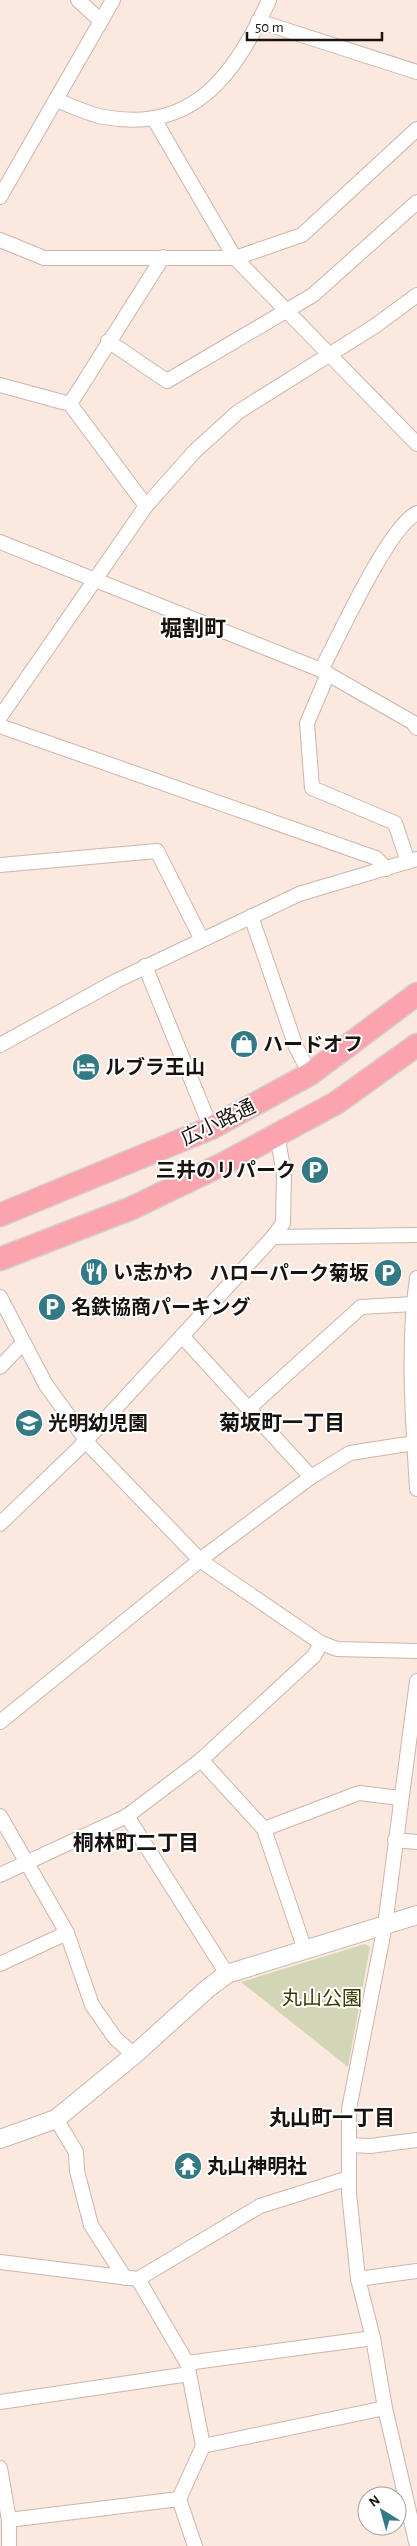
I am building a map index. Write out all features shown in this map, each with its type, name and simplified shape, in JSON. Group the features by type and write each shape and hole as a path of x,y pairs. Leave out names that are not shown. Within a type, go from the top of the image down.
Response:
{"main road":[{"name":"広小路通","path":"0,1214 211,1128 310,1074 417,994"},
{"name":"広小路通","path":"0,1259 132,1208 277,1134 336,1103 417,1045"}],"street":[{"path":"78,0 101,21"},
{"path":"0,196 113,0"},
{"path":"56,100 103,117 154,120 190,105 217,86 244,50 269,0"},
{"path":"258,21 417,72"},
{"path":"154,120 235,258 417,444"},
{"path":"0,240 44,258 235,258 302,235 417,129"},
{"path":"108,341 167,381 313,295 417,202"},
{"path":"70,404 108,341 163,257"},
{"path":"0,717 146,506 195,451 238,412 328,353 375,326 417,296"},
{"path":"0,385 70,404 146,506"},
{"path":"0,1045 145,966 299,894 412,861 395,823 312,788 307,723 324,672 390,539 408,517 417,513"},
{"path":"0,542 324,672 415,722"},
{"path":"0,726 376,858 386,869"},
{"path":"0,865 157,851 202,938"},
{"path":"250,916 296,1047 310,1074"},
{"path":"145,966 211,1128"},
{"path":"0,1524 78,1449 273,1237 283,1223 284,1174 277,1134"},
{"path":"273,1237 417,1234"},
{"path":"417,1278 413,1304 415,1347 414,1443 417,1489"},
{"path":"0,1297 46,1385 92,1448 200,1561 321,1643 337,1649 417,1651"},
{"path":"249,1408 361,1307 413,1304"},
{"path":"182,1336 311,1477"},
{"path":"0,1367 23,1344"},
{"path":"0,1722 200,1561 311,1477 350,1453 414,1443"},
{"path":"0,1875 128,1816 201,1760 314,1656 321,1643"},
{"path":"414,2543 385,2408 373,2338 358,2279 349,2178 349,2109 385,1925 400,1798 417,1680"},
{"path":"201,1760 264,1828 305,1950"},
{"path":"264,1828 359,1793 400,1798"},
{"path":"0,1816 67,1933 92,2005 115,2038 134,2055"},
{"path":"128,1816 227,1974"},
{"path":"395,1840 417,1842"},
{"path":"0,2139 56,2118 134,2055 207,1989 227,1974 417,1915"},
{"path":"0,1964 67,1933"},
{"path":"56,2118 76,2152 77,2171 91,2225 132,2278 188,2369 203,2446 179,2499 196,2546"},
{"path":"349,2145 370,2146 417,2140"},
{"path":"0,2262 132,2278 260,2206 349,2178"},
{"path":"358,2279 417,2271"},
{"path":"0,2402 373,2338"},
{"path":"203,2446 385,2408"},
{"path":"0,2468 9,2520 9,2546"},
{"path":"9,2520 179,2499"}],"green space":[{"name":"丸山公園","path":"365,1944 370,1947 348,2067 241,1982"}],"place":[{"name":"ハードオフ","path":"244,1044"},
{"name":"ルブラ王山","path":"86,1067"},
{"name":"三井のリパーク","path":"315,1170"},
{"name":"い志かわ","path":"94,1272"},
{"name":"ハローパーク菊坂","path":"388,1273"},
{"name":"名鉄協商パーキング","path":"52,1307"},
{"name":"光明幼児園","path":"29,1423"},
{"name":"丸山神明社","path":"188,2166"}],"district":[{"name":"堀割町","path":"193,628"},
{"name":"菊坂町一丁目","path":"282,1423"},
{"name":"桐林町二丁目","path":"136,1843"},
{"name":"丸山町一丁目","path":"332,2118"}]}
